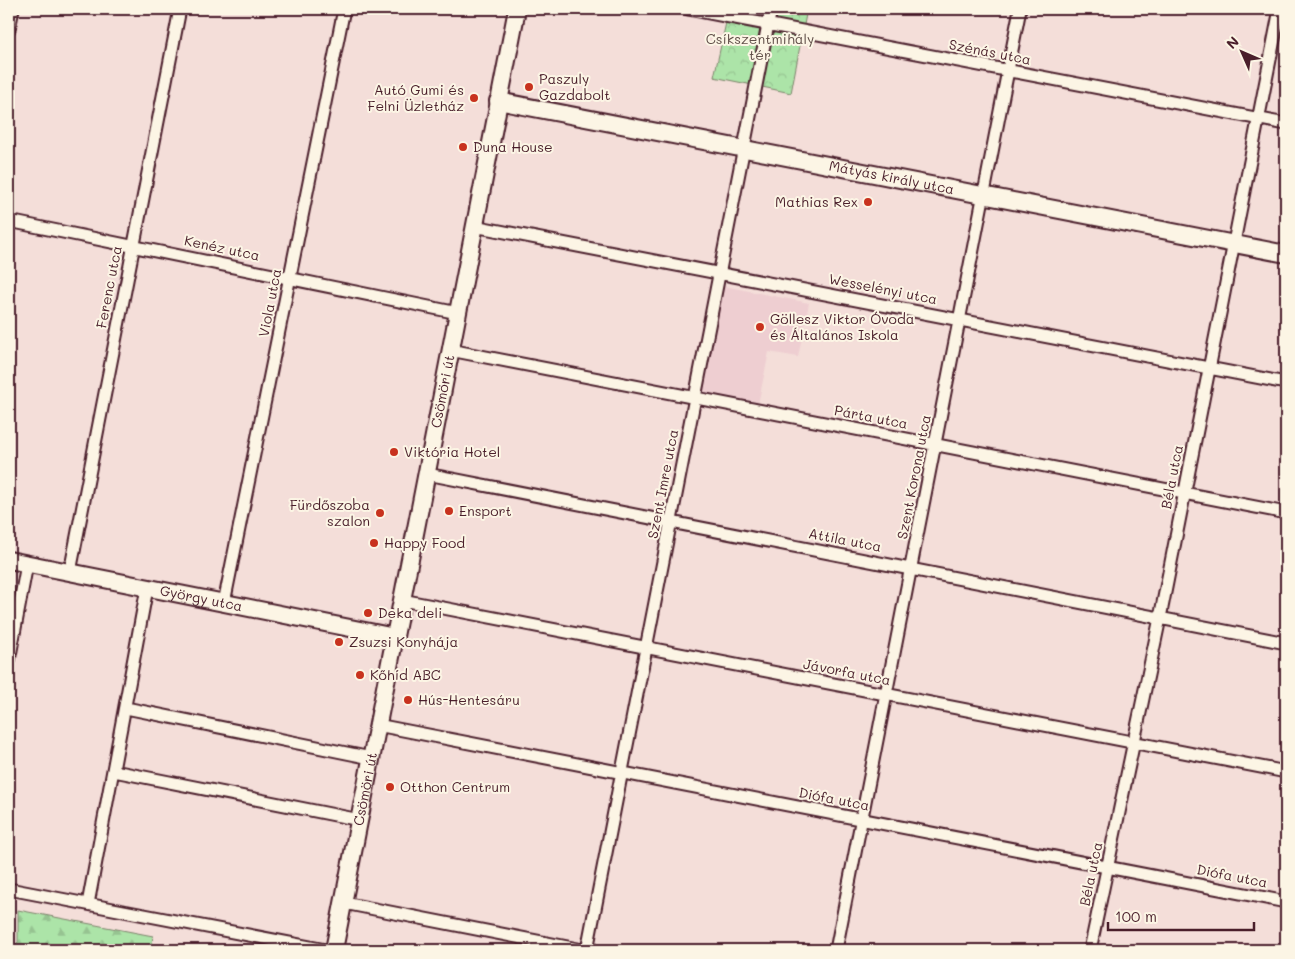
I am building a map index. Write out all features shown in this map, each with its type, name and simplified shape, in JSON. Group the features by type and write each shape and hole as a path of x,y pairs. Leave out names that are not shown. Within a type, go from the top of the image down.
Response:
{"street":[{"path":"9,29 13,9"},
{"name":"Ferenc utca","path":"70,572 132,245 180,9"},
{"name":"Viola utca","path":"224,603 344,9"},
{"name":"Csömöri út","path":"334,950 517,9"},
{"name":"Szénás utca","path":"688,9 769,23 1286,124"},
{"path":"769,23 772,9"},
{"name":"Szent Korona utca","path":"836,950 936,445 982,194 1020,9"},
{"name":"Béla utca","path":"1090,950 1160,618 1207,367 1234,244 1257,118 1280,9"},
{"name":"Szent Imre utca","path":"587,950 769,23"},
{"name":"Mátyás király utca","path":"498,100 1286,254"},
{"name":"Kenéz utca","path":"9,221 458,312"},
{"name":"Wesselényi utca","path":"474,226 1286,383"},
{"name":"Párta utca","path":"450,350 1286,513"},
{"name":"Attila utca","path":"427,474 1286,643"},
{"name":"György utca","path":"9,560 395,637"},
{"path":"9,661 27,564"},
{"path":"88,904 147,588"},
{"name":"Jávorfa utca","path":"402,600 1286,772"},
{"path":"126,708 371,758"},
{"name":"Diófa utca","path":"377,725 1286,902"},
{"path":"114,771 360,820"},
{"path":"9,889 326,950"},
{"path":"344,903 583,950"}],"shaded area":[{"name":"Göllesz Viktor Óvoda és Általános Iskola","path":"724,286 809,303 798,357 769,352 758,404 703,393"}],"green space":[{"name":"Csíkszentmihály tér","path":"729,9 807,9 791,93 714,77"},
{"path":"18,910 153,936 151,950 11,950 18,942"}],"place":[{"name":"Paszuly Gazdabolt","path":"529,87"},
{"name":"Autó Gumi és Felni Üzletház","path":"474,98"},
{"name":"Duna House","path":"463,147"},
{"name":"Mathias Rex","path":"868,202"},
{"name":"Göllesz Viktor Óvoda és Általános Iskola","path":"760,327"},
{"name":"Viktória Hotel","path":"394,452"},
{"name":"Ensport","path":"449,511"},
{"name":"Fürdőszoba szalon","path":"380,513"},
{"name":"Happy Food","path":"374,543"},
{"name":"Deka deli","path":"368,613"},
{"name":"Zsuzsi Konyhája","path":"339,642"},
{"name":"Kőhíd ABC","path":"360,675"},
{"name":"Hús-Hentesáru","path":"408,700"},
{"name":"Otthon Centrum","path":"390,787"}]}
